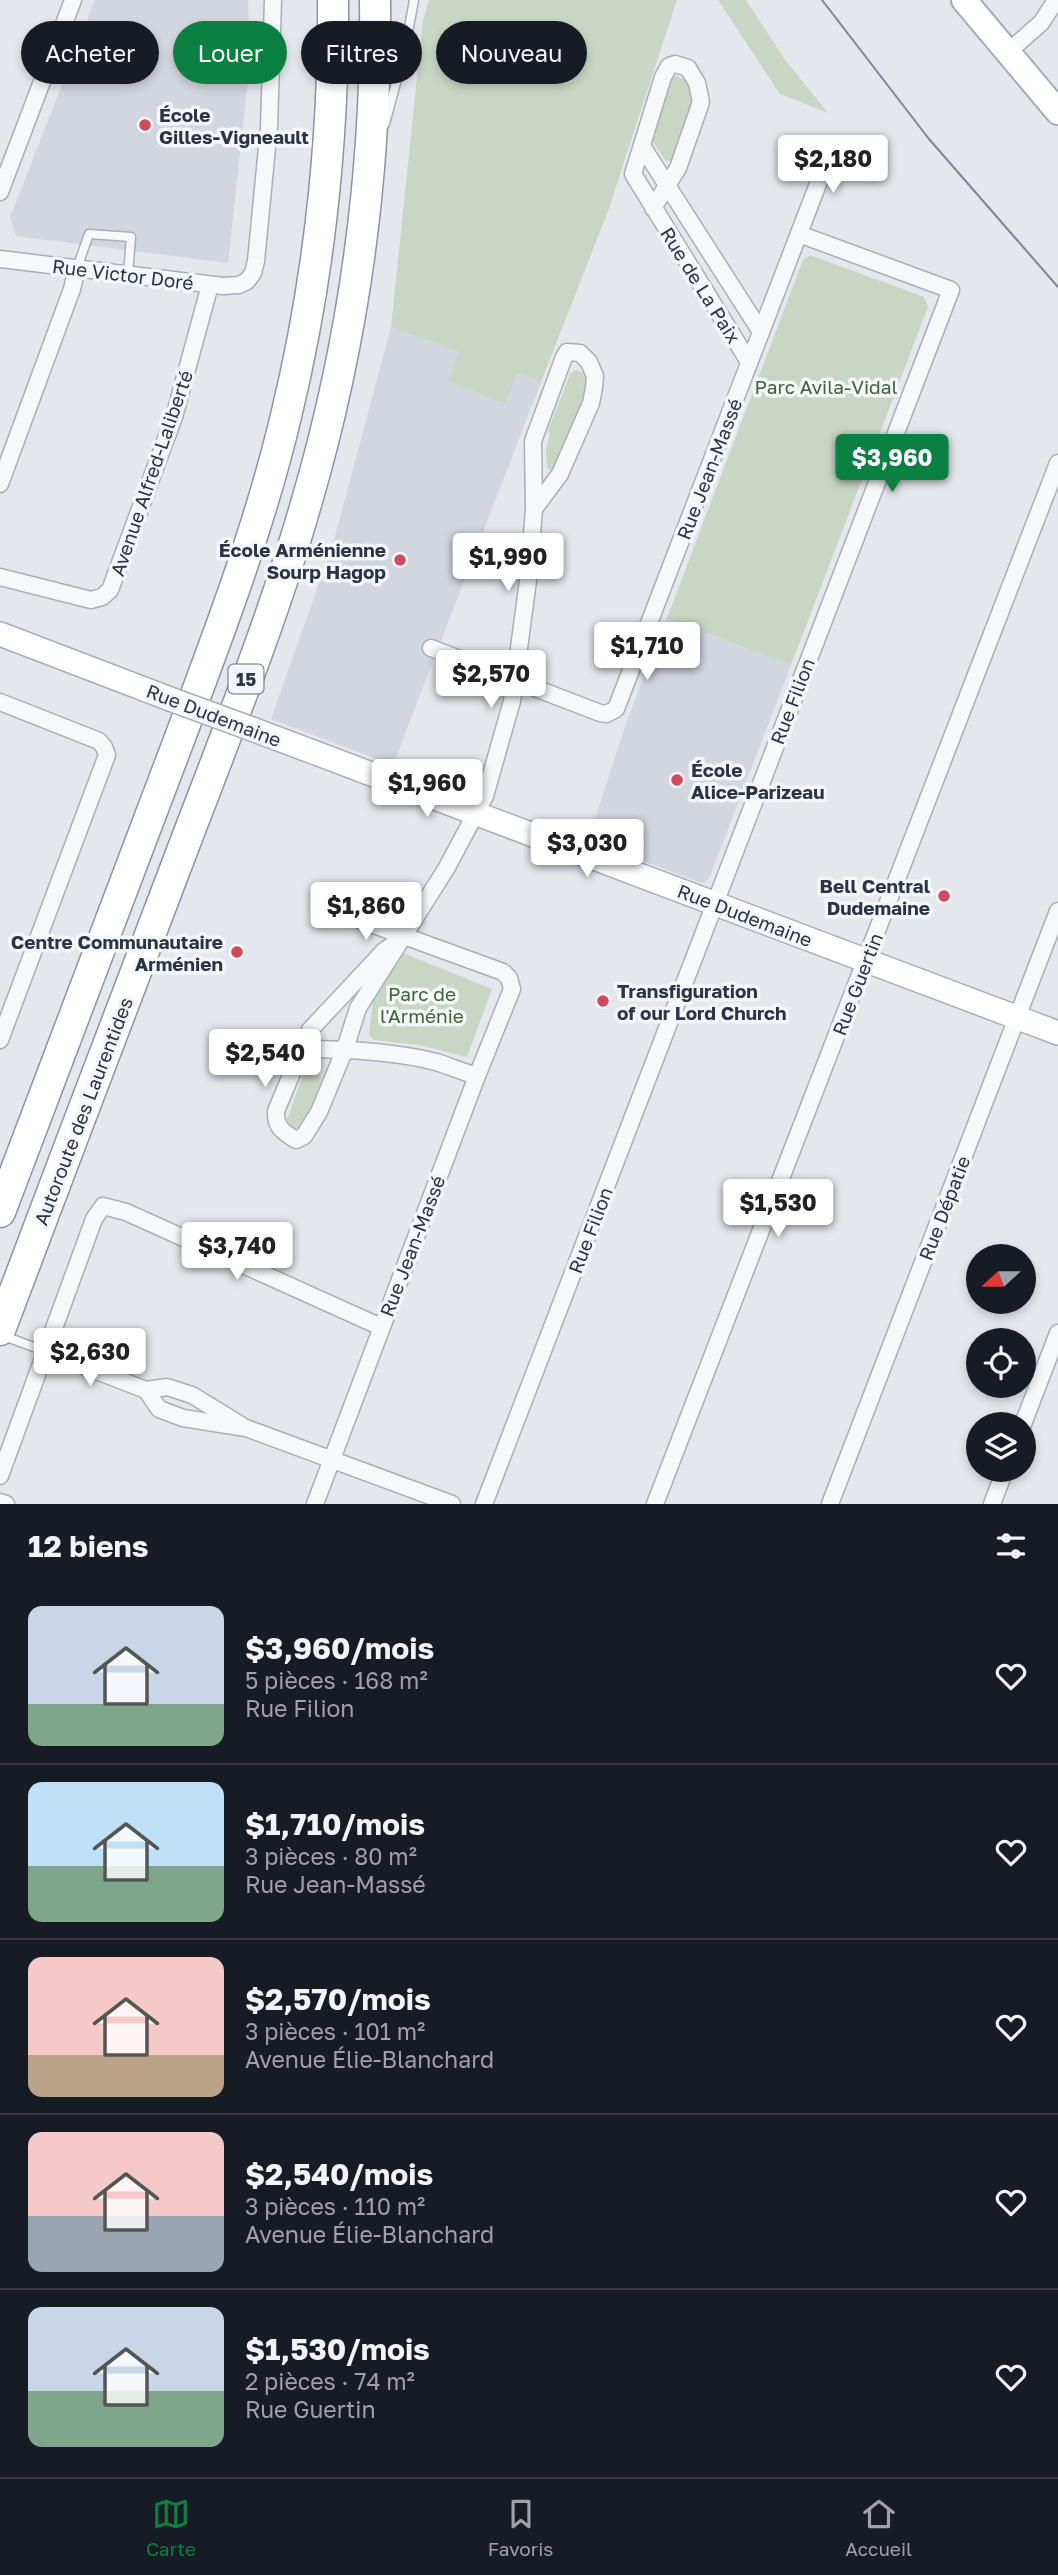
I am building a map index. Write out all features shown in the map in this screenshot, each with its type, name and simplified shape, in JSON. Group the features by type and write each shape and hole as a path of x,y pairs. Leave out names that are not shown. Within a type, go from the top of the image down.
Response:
{"highway":[{"name":"15","path":"0,1212 228,610 268,486 302,345 319,241 328,158 333,0"},
{"name":"Autoroute des Laurentides","path":"0,1332 251,668 291,553 331,406 349,317 366,194 372,121 375,0"}],"main road":[{"path":"964,0 1058,112"}],"street":[{"path":"0,192 73,0"},
{"name":"Rue Victor Doré","path":"0,259 210,285 232,286 245,283 251,277 256,261 266,165 272,83 273,0"},
{"path":"1008,52 1041,23 1056,0"},
{"name":"Rue de La Paix","path":"653,208 678,168 701,102 693,75 681,65 675,64 666,70 633,174 653,208 749,362"},
{"name":"Rue Jean-Massé","path":"515,680 600,713 611,712 619,703 833,145"},
{"name":"Rue de La Paix","path":"642,146 761,332"},
{"name":"Rue Filion","path":"484,1504 951,290 799,234"},
{"path":"0,484 72,289 77,268"},
{"name":"Avenue Alfred-Laliberté","path":"0,577 91,600 102,597 110,590 174,417 210,285"},
{"path":"405,936 384,951 310,1030 276,1117 282,1131 296,1140 304,1136 310,1128 345,1049 358,1008 405,936 446,869 485,796 512,701 515,680 534,509 533,441 564,357 567,352 574,351 589,362 596,376 591,403 560,474 534,509"},
{"name":"Rue Guertin","path":"655,1504 1058,463"},
{"name":"Rue Dudemaine","path":"0,634 1058,1033"},
{"path":"431,649 515,680"},
{"path":"0,702 94,738 101,743 107,755 0,1041"},
{"path":"330,909 405,936"},
{"name":"Rue Dépatie","path":"830,1504 1058,911"},
{"name":"Rue Jean-Massé","path":"315,1504 512,989 509,978 503,972 405,936"},
{"path":"301,1049 345,1049 435,1062 477,1076"},
{"path":"0,1476 94,1219 103,1206 126,1212 381,1327"},
{"path":"1028,1412 1058,1333"},
{"path":"47,1352 146,1390 167,1387 192,1395 246,1428 452,1504"},
{"path":"146,1390 159,1409 183,1418 246,1428"},
{"path":"992,1504 1000,1482"},
{"path":"0,1502 6,1504"}],"lane":[{"path":"383,128 405,49 414,0"},
{"path":"366,194 380,141"},
{"path":"77,268 89,234 131,237 128,274"},
{"path":"0,1332 47,1352"}],"shaded area":[{"name":"École Gilles-Vigneault","path":"95,0 248,0 249,21 173,21 173,84 247,84 228,263 16,236 10,218 62,84 159,84 159,21 87,21"},
{"name":"École Arménienne Sourp Hagop","path":"391,327 541,382 393,765 271,719 333,544"},
{"name":"École Alice-Parizeau","path":"667,618 791,665 709,879 702,883 588,841 627,720"}],"green space":[{"path":"429,0 677,0 608,211 541,382 517,373 505,403 448,381 459,352 391,327 416,84 422,84 423,20"},
{"path":"718,0 746,0 786,61 828,113 780,94"},
{"path":"678,76 688,83 694,99 674,159 669,161 665,160 651,139 671,78"},
{"name":"Parc Avila-Vidal","path":"810,255 924,297 928,307 791,665 667,618 803,260"},
{"path":"575,370 586,373 589,382 555,470 550,470 547,468 546,451 550,433 548,431 570,374"},
{"name":"Parc de l'Arménie","path":"403,953 492,989 467,1057 419,1045 374,1040 369,1035 373,1002"},
{"path":"310,1071 320,1075 322,1080 305,1124 299,1128 292,1127 287,1120 303,1074"}],"tram line":[{"path":"822,0 929,139 1058,287"}],"place":[{"name":"École Gilles-Vigneault","path":"145,125"},
{"name":"École Arménienne Sourp Hagop","path":"400,560"},
{"name":"École Alice-Parizeau","path":"677,780"},
{"name":"Bell Central Dudemaine","path":"944,896"},
{"name":"Centre Communautaire Arménien","path":"237,952"},
{"name":"Transfiguration of our Lord Church","path":"603,1001"}]}
